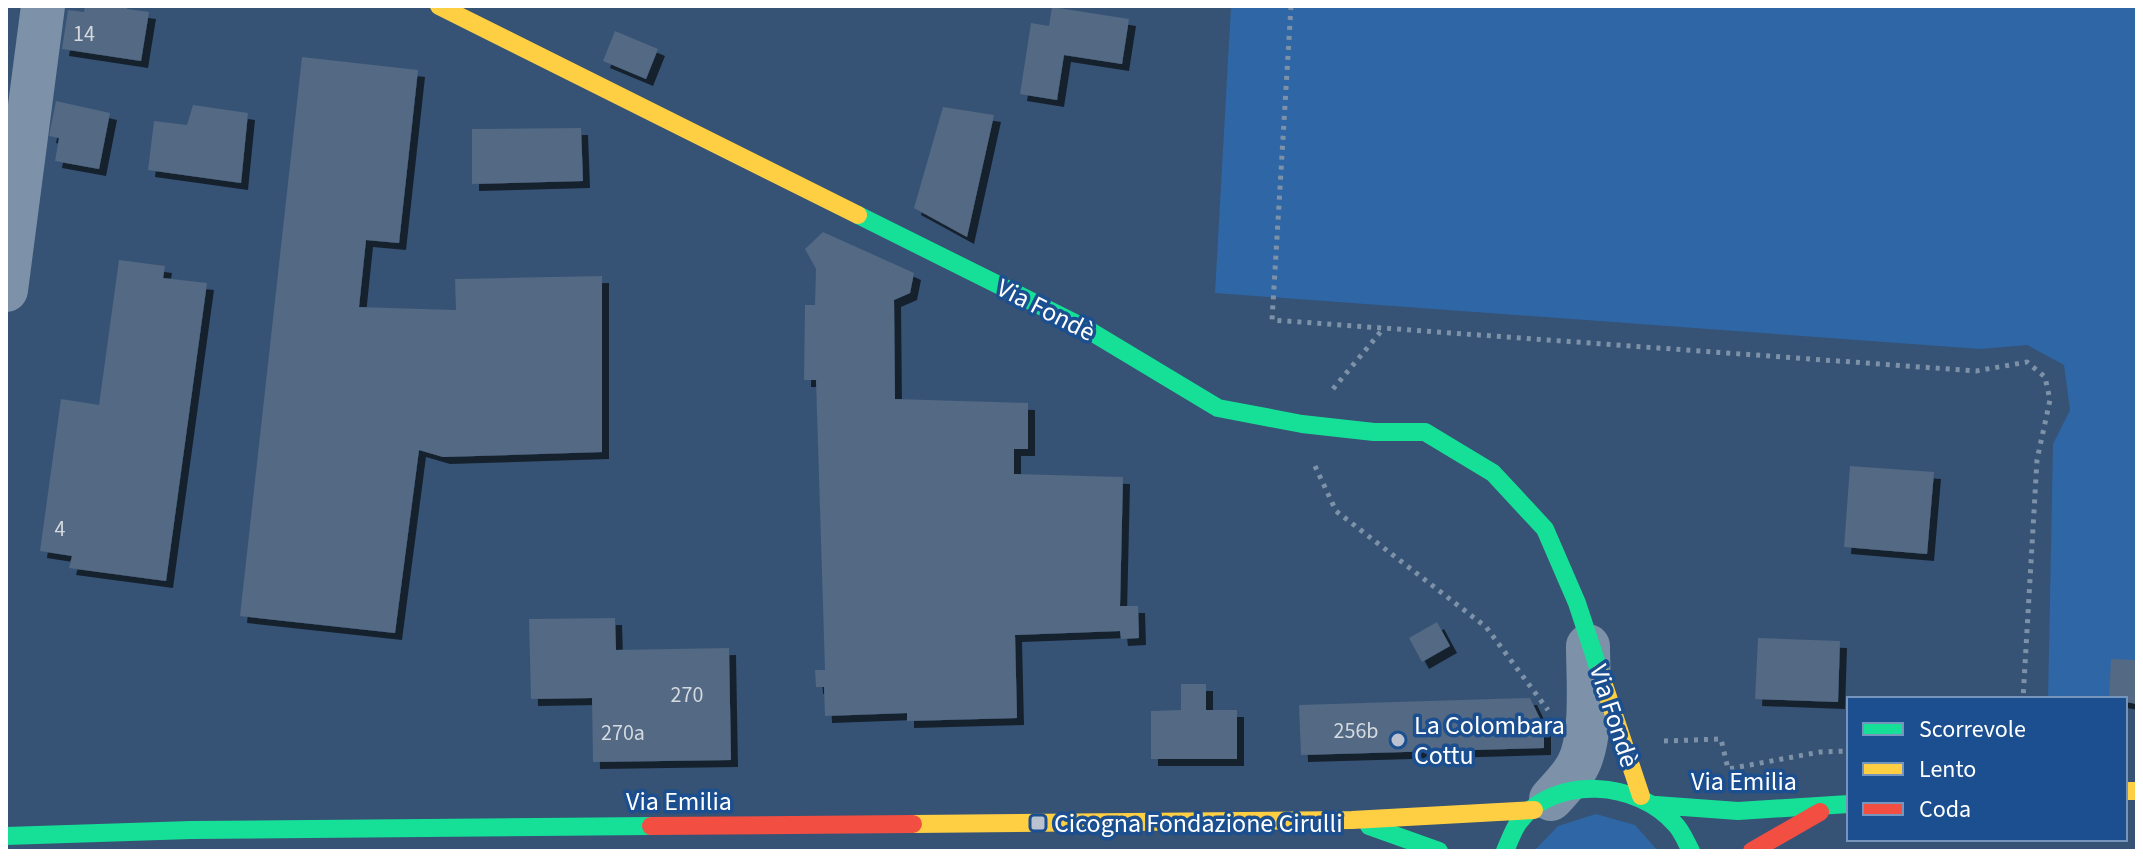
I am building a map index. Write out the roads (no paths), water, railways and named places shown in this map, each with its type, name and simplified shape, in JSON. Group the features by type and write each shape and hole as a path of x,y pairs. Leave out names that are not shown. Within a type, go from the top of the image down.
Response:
{"main road":[{"name":"Via Fondè","path":"439,6 1085,328 1218,408 1319,425 1425,432 1493,473 1545,529 1648,800"},
{"name":"Via Emilia","path":"6,836 191,830 534,839 1352,820 1542,804 1596,787 1619,789 1648,800 1738,811 1841,805"},
{"name":"Via Emilia","path":"1648,800 1674,822 1691,851"},
{"path":"1505,851 1519,825 1542,804"},
{"name":"Via Emilia","path":"1752,851 1841,805"},
{"name":"Via Emilia","path":"1352,820 1439,851"}],"street":[{"path":"6,290 43,6"},
{"name":"Via Fondè","path":"1542,804 1575,770 1582,756 1587,715 1588,636"}],"place":[{"name":"La Colombara Cottu","path":"1398,740"},
{"name":"Cicogna Fondazione Cirulli","path":"1038,823"}]}
